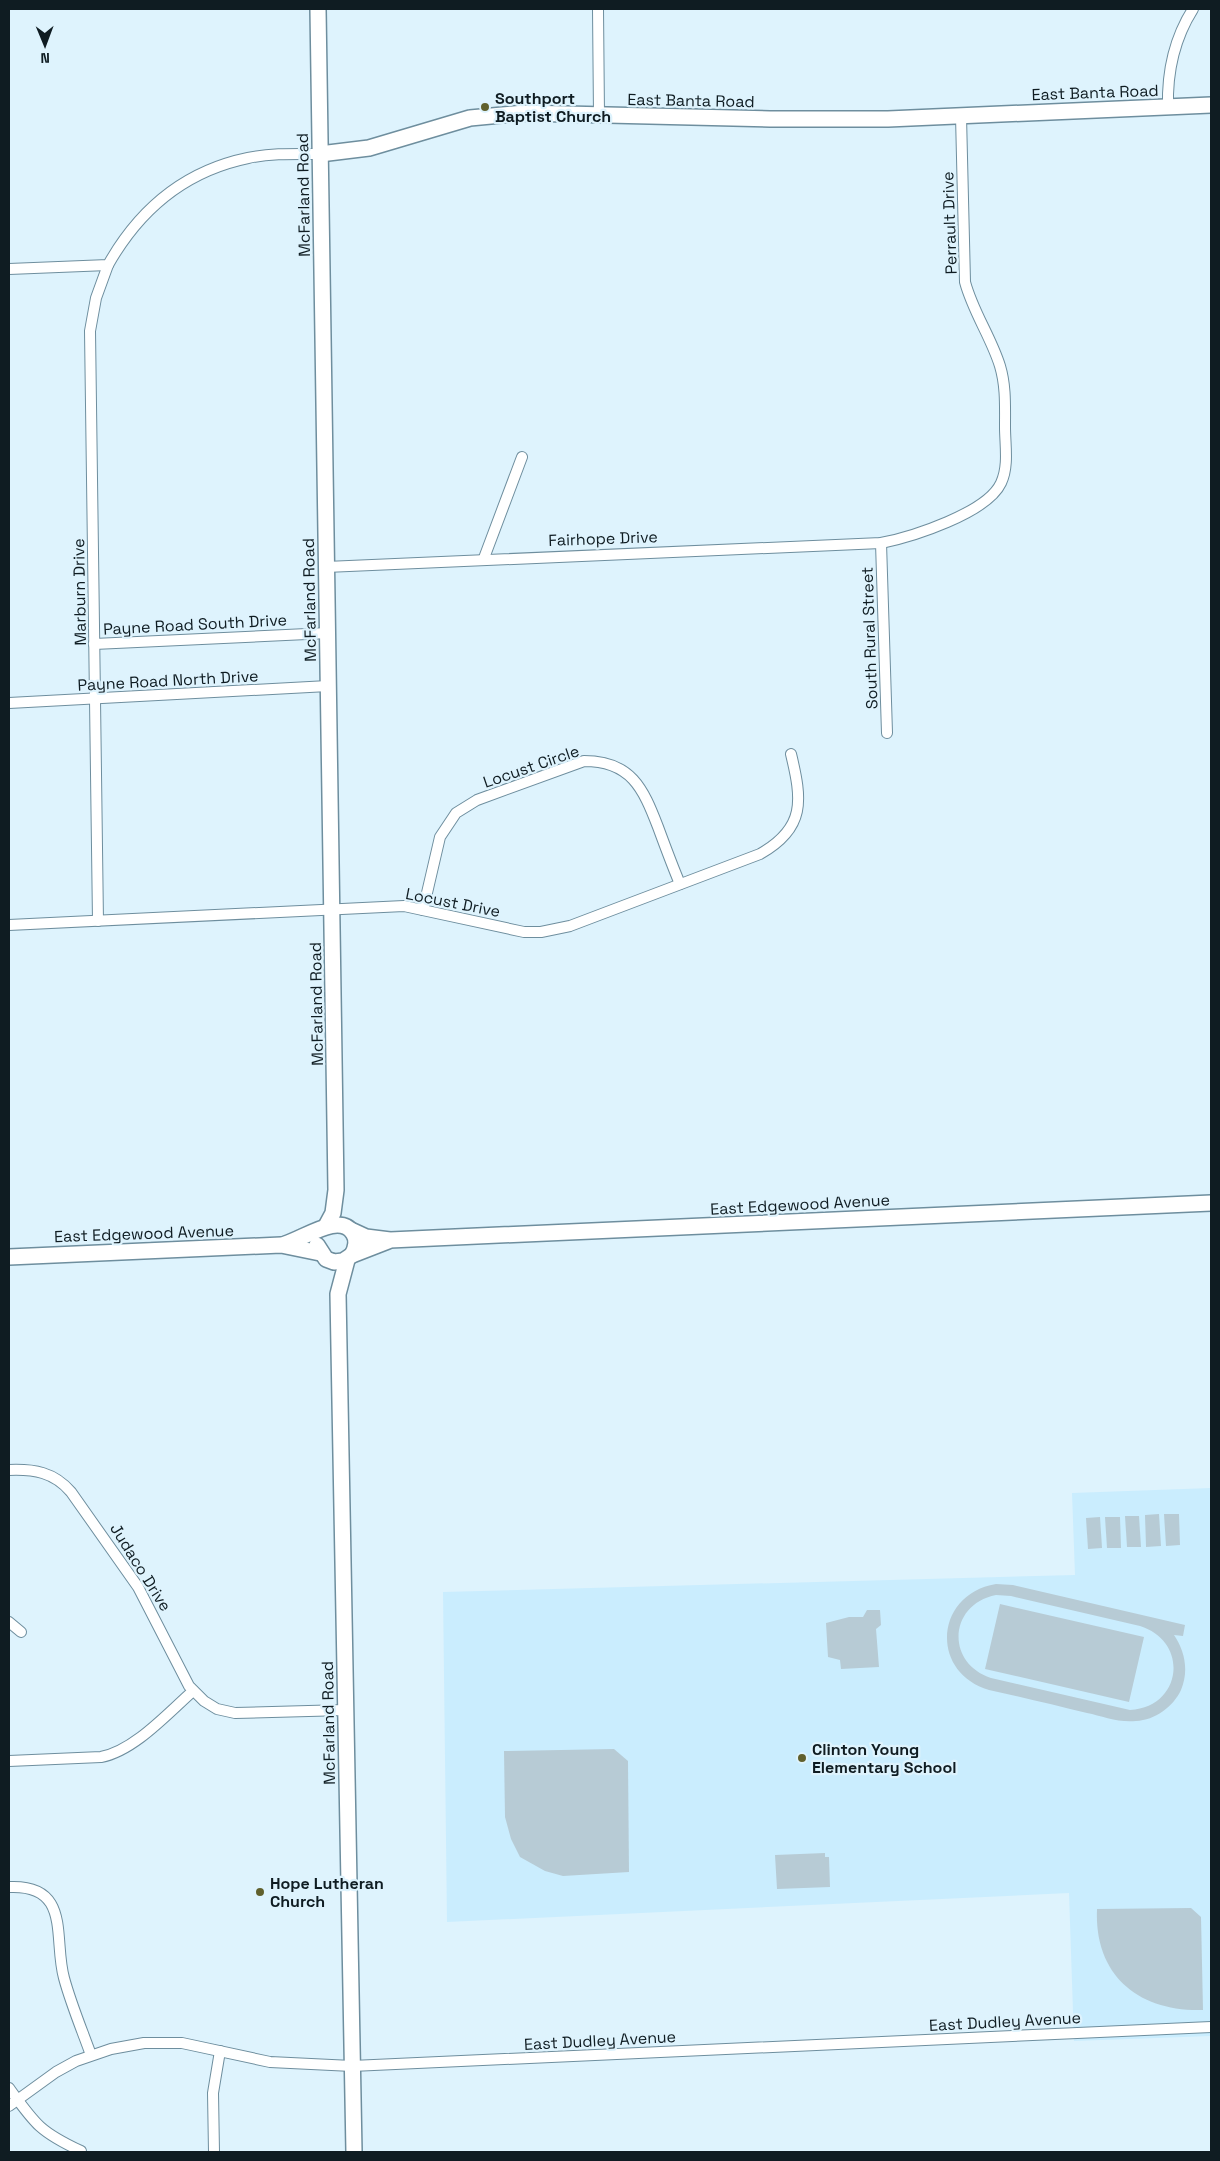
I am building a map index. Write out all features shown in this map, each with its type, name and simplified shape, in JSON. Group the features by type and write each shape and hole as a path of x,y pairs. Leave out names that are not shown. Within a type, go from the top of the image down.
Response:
{"street":[{"name":"McFarland Road","path":"318,9 336,1190 333,1213 324,1228"},
{"path":"598,9 599,115"},
{"path":"1168,107 1168,79 1174,50 1193,9"},
{"name":"East Banta Road","path":"108,265 144,214 169,192 194,176 233,161 249,158 320,154 369,148 482,116 524,113 778,119 961,116 1211,105"},
{"name":"Perrault Drive","path":"881,542 922,532 983,504 997,489 1005,470 1003,377 993,349 970,298 964,273 961,116"},
{"path":"9,269 108,265"},
{"name":"Marburn Drive","path":"98,921 90,331 96,298 108,265"},
{"path":"484,558 522,457"},
{"name":"Fairhope Drive","path":"326,567 484,558 881,542"},
{"name":"South Rural Street","path":"881,542 888,734"},
{"name":"Payne Road South Drive","path":"94,644 328,633"},
{"name":"Payne Road North Drive","path":"9,703 328,686"},
{"name":"Locust Drive","path":"9,925 392,906 423,910 524,932 541,932 570,926 768,851 784,837 795,820 799,804 799,791 791,754"},
{"name":"Locust Circle","path":"423,910 440,837 456,814 477,800 584,761 601,762 617,767 631,776 639,786 648,801 680,884"},
{"name":"McFarland Road","path":"336,1190 351,1229"},
{"name":"East Edgewood Avenue","path":"281,1245 336,1223 366,1237 390,1240 1211,1202"},
{"path":"323,1256 317,1241 324,1228"},
{"path":"350,1257 356,1241 351,1229"},
{"name":"East Edgewood Avenue","path":"9,1257 281,1245 323,1256 334,1262 390,1240"},
{"name":"McFarland Road","path":"323,1256 338,1294"},
{"name":"McFarland Road","path":"350,1257 338,1294 354,2152"},
{"name":"Judaco Drive","path":"9,1470 30,1470 46,1473 65,1485 99,1528 153,1612 193,1691"},
{"path":"9,1622 21,1632"},
{"path":"9,1762 101,1757 112,1754 131,1744 193,1691 213,1707 235,1713 345,1710"},
{"path":"9,1887 27,1888 35,1891 46,1898 56,1912 59,1924 63,1976 91,2055"},
{"name":"East Dudley Avenue","path":"13,2103 56,2072 91,2055 119,2047 157,2042 182,2044 270,2062 352,2066 1211,2027"},
{"path":"214,2152 213,2093 220,2051"},
{"path":"9,2088 13,2103 44,2132 81,2151"}],"shaded area":[{"path":"1211,1488 1211,2036 1074,2041 1069,1893 447,1922 443,1592 1075,1575 1072,1493"},
{"path":"1159,1514 1161,1546 1146,1547 1145,1515"},
{"path":"1164,1514 1179,1514 1180,1545 1166,1546"},
{"path":"1125,1516 1139,1516 1141,1547 1127,1547"},
{"path":"1100,1517 1102,1548 1088,1549 1086,1518"},
{"path":"1105,1517 1120,1517 1121,1548 1107,1548"},
{"path":"996,1584 1013,1585 1185,1625 1183,1636 1174,1635 1185,1661 1185,1676 1178,1696 1163,1711 1150,1718 1123,1721 989,1690 970,1681 956,1667 949,1651 947,1634 951,1617 961,1602 976,1591","holes":["996,1595 1011,1596 1140,1626 1156,1634 1167,1645 1173,1659 1173,1673 1169,1686 1161,1698 1147,1706 1130,1710 991,1678 976,1670 966,1660 960,1648 959,1634 962,1621 969,1610 980,1601"]},
{"path":"1000,1604 1144,1637 1129,1702 985,1669"},
{"path":"867,1610 880,1610 881,1625 876,1629 879,1667 841,1669 840,1660 828,1657 826,1623 849,1617 863,1617"},
{"path":"614,1749 628,1761 629,1872 563,1876 545,1871 520,1857 511,1839 505,1817 504,1751"},
{"path":"825,1853 825,1857 829,1857 830,1887 777,1889 775,1855"},
{"path":"1191,1908 1201,1917 1203,2010 1180,2009 1141,1997 1125,1985 1112,1971 1103,1953 1098,1933 1097,1909"}],"place":[{"name":"Southport Baptist Church","path":"485,107"},
{"name":"Clinton Young Elementary School","path":"802,1758"},
{"name":"Hope Lutheran Church","path":"260,1892"}]}
